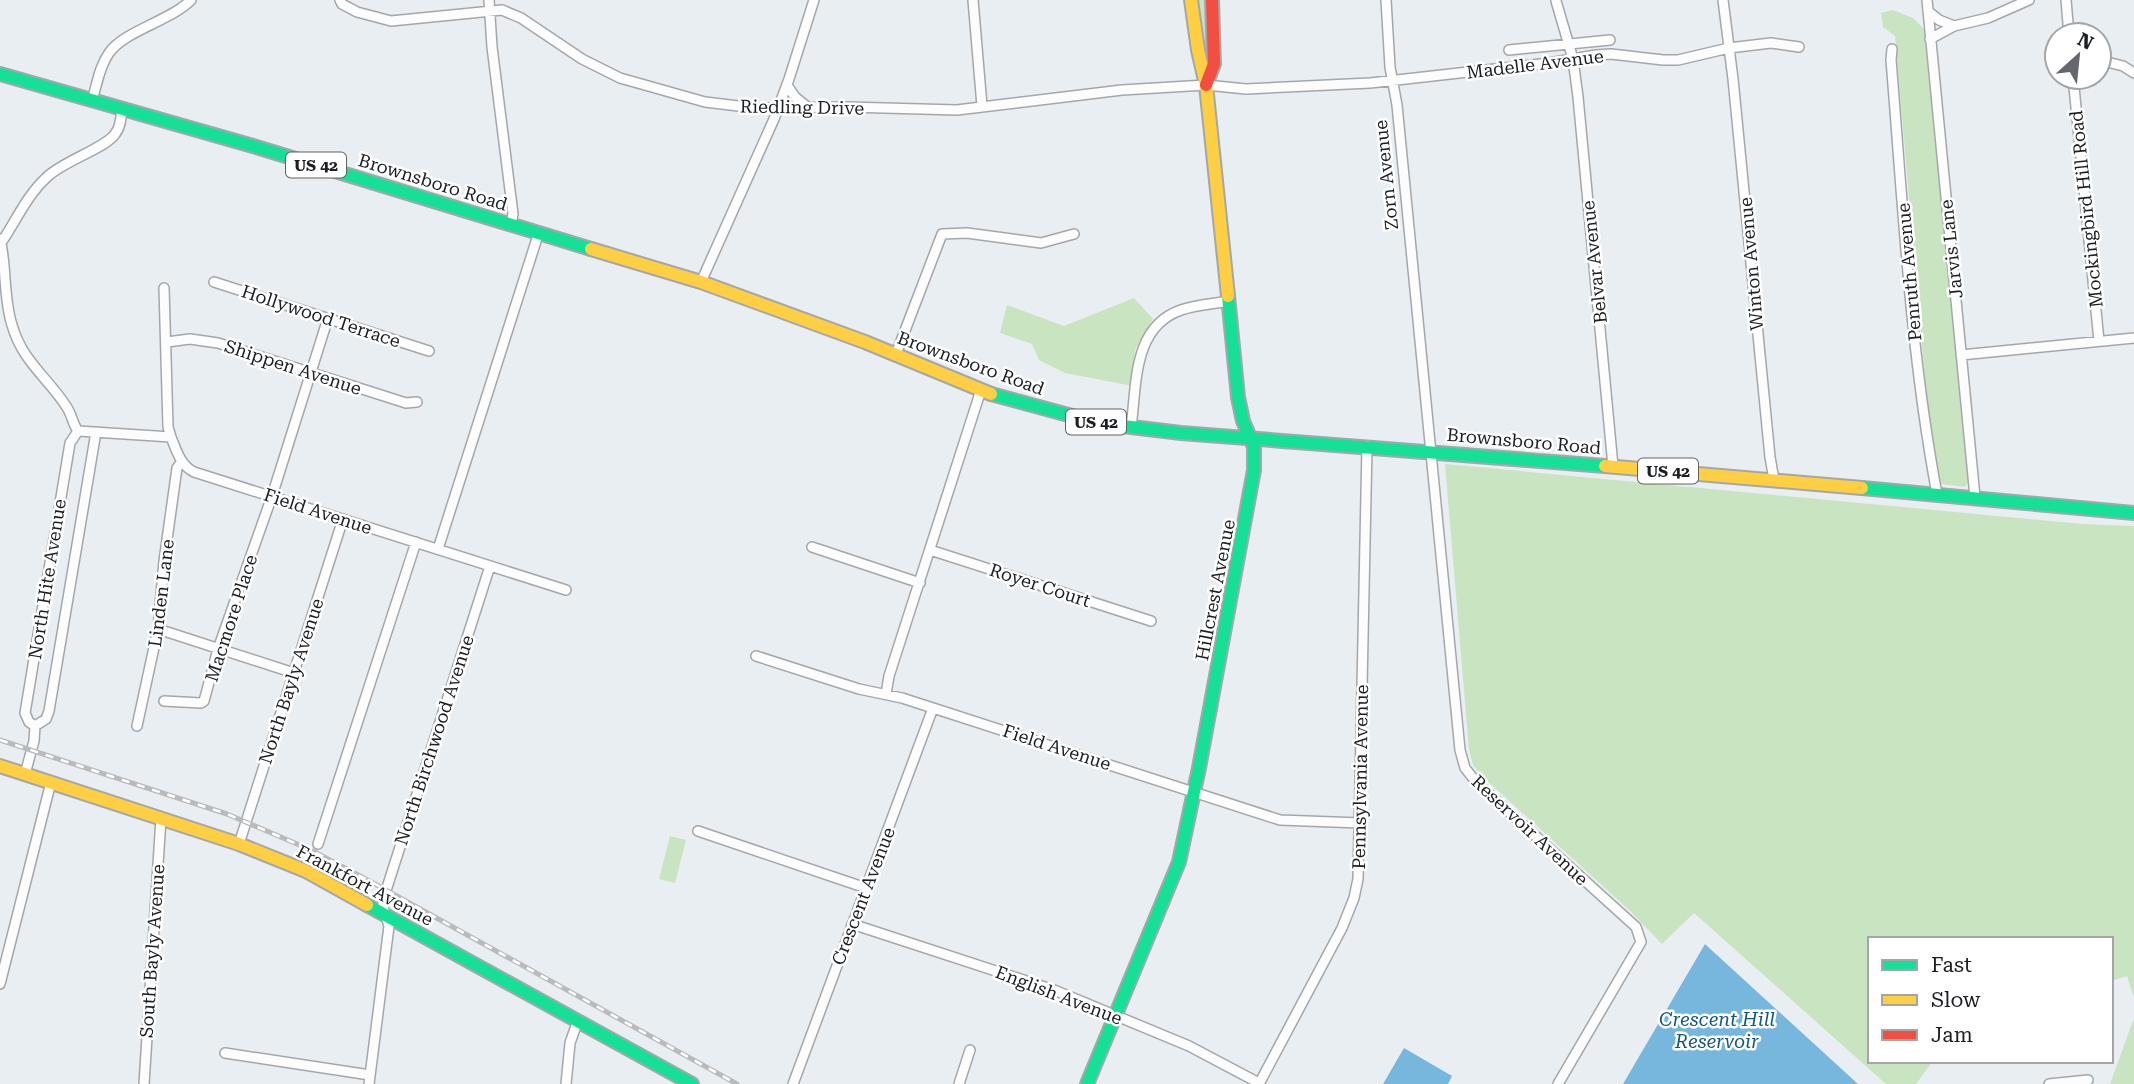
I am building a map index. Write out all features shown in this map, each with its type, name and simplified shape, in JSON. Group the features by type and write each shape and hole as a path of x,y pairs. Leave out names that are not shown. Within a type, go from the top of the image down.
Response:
{"main road":[{"path":"1191,0 1206,85"},
{"path":"1206,85 1214,64 1212,0"},
{"name":"Brownsboro Road","path":"0,74 122,108 701,282 896,354 981,390 1068,416 1131,428 1613,466 2134,513"},
{"name":"Hillcrest Avenue","path":"1087,1084 1179,862 1187,832 1254,470 1255,456 1242,421 1238,397 1206,85"},
{"name":"Frankfort Avenue","path":"0,766 239,844 306,871 692,1084"}],"street":[{"path":"92,100 103,63 112,49 191,0"},
{"name":"Riedling Drive","path":"340,0 342,4 357,12 391,22 502,10 521,18 599,68 646,86 720,105 755,108 950,110 1108,91 1206,85"},
{"path":"489,0 513,214 511,224"},
{"path":"701,282 779,107 814,0"},
{"path":"973,0 982,106"},
{"name":"Zorn Avenue","path":"1386,0 1390,67 1394,81 1431,451"},
{"name":"Belvar Avenue","path":"1554,0 1573,59 1613,466"},
{"name":"Winton Avenue","path":"1723,0 1774,480"},
{"name":"Jarvis Lane","path":"1927,0 1975,497"},
{"path":"1930,39 1954,26 1989,18 2029,0"},
{"path":"2066,0 2068,21"},
{"path":"1928,12 1954,26"},
{"path":"1509,50 1611,40"},
{"name":"Madelle Avenue","path":"1394,81 1611,54 1678,60 1729,48 1771,43 1800,47"},
{"name":"Penruth Avenue","path":"1892,49 1913,318 1921,395 1937,494"},
{"path":"2113,64 2134,73"},
{"path":"1206,85 1246,89 1394,81"},
{"path":"787,85 795,97 808,107"},
{"name":"Mockingbird Hill Road","path":"2074,91 2099,341"},
{"path":"122,108 116,134 47,176 33,192 1,241 7,303 16,337 39,374 66,405 73,425 82,431 171,437"},
{"path":"438,549 539,232"},
{"path":"896,354 942,234 967,233 1041,243 1074,234"},
{"name":"Hollywood Terrace","path":"214,282 429,351"},
{"path":"164,288 168,427 182,460"},
{"path":"1131,428 1139,359 1153,327 1178,311 1229,301"},
{"path":"272,496 328,318"},
{"path":"1961,355 2134,338"},
{"name":"Shippen Avenue","path":"167,342 204,340 406,403 417,402"},
{"path":"886,694 981,390"},
{"name":"North Hite Avenue","path":"35,726 29,722 25,713 70,443 82,431"},
{"name":"North Hite Avenue","path":"35,726 46,719 49,711 96,432"},
{"name":"Pennsylvania Avenue","path":"1259,1084 1348,915 1358,878 1367,446"},
{"name":"Reservoir Avenue","path":"1431,451 1460,750 1465,768 1477,783 1636,927 1641,942 1558,1084"},
{"name":"Field Avenue","path":"182,460 188,469 194,472 566,590"},
{"name":"Linden Lane","path":"137,726 158,629 175,481 178,465 182,460"},
{"name":"Macmore Place","path":"164,701 204,701 218,649 272,496"},
{"name":"North Bayly Avenue","path":"239,844 343,519"},
{"path":"318,844 416,542"},
{"path":"812,547 920,583"},
{"name":"Royer Court","path":"930,550 1151,621"},
{"name":"North Birchwood Avenue","path":"370,1080 389,926 383,900 490,566"},
{"path":"158,629 294,673"},
{"name":"Field Avenue","path":"756,656 859,689 933,708 1280,820 1360,823"},
{"name":"Crescent Avenue","path":"793,1084 933,708"},
{"name":"North Hite Avenue","path":"25,774 35,726"},
{"path":"0,984 51,782"},
{"name":"South Bayly Avenue","path":"144,1084 161,818"},
{"path":"698,831 866,888"},
{"name":"English Avenue","path":"852,924 1031,981 1189,1046 1259,1084"},
{"path":"566,1084 570,1043 578,1020"},
{"path":"959,1084 970,1050"},
{"path":"225,1053 370,1080"},
{"path":"2049,1084 2088,1080"}],"green space":[{"path":"1195,0 1207,0 1210,63 1206,67"},
{"path":"1893,10 1913,18 1924,29 1969,481 1965,487 1942,484 1937,480 1929,427 1895,36 1883,27 1881,13"},
{"path":"1134,298 1153,319 1135,350 1133,386 1065,373 1039,360 1032,344 1000,333 1007,305 1064,326"},
{"path":"1445,464 2083,524 2134,526 2134,998 2127,976 2113,980 2113,937 1868,937 1868,1063 1932,1063 1916,1084 1886,1084 1694,913 1662,944 1629,910 1483,777 1473,765 1469,750"},
{"path":"670,836 686,840 675,883 659,879"},
{"path":"2134,1018 2134,1084 2110,1084"}],"water":[{"name":"Crescent Hill Reservoir","path":"1706,945 1858,1084 1623,1084"},
{"path":"1404,1048 1452,1076 1448,1084 1383,1084"}],"railway":[{"path":"0,740 227,814 311,850 737,1084"}],"traffic: fast":[{"path":"0,74 253,146 591,249"},
{"path":"1087,1084 1179,862 1254,470 1254,447 1243,421 1238,397 1228,296"},
{"path":"991,394 1098,423 1181,433 1605,466"},
{"path":"1862,488 2134,513"},
{"path":"367,905 692,1084"}],"traffic: slow":[{"path":"1191,0 1206,85 1228,296"},
{"path":"591,249 701,282 865,342 991,394"},
{"path":"1605,466 1862,488"},
{"path":"0,766 239,844 306,871 367,905"}],"traffic: jam":[{"path":"1206,85 1214,64 1212,0"}]}
